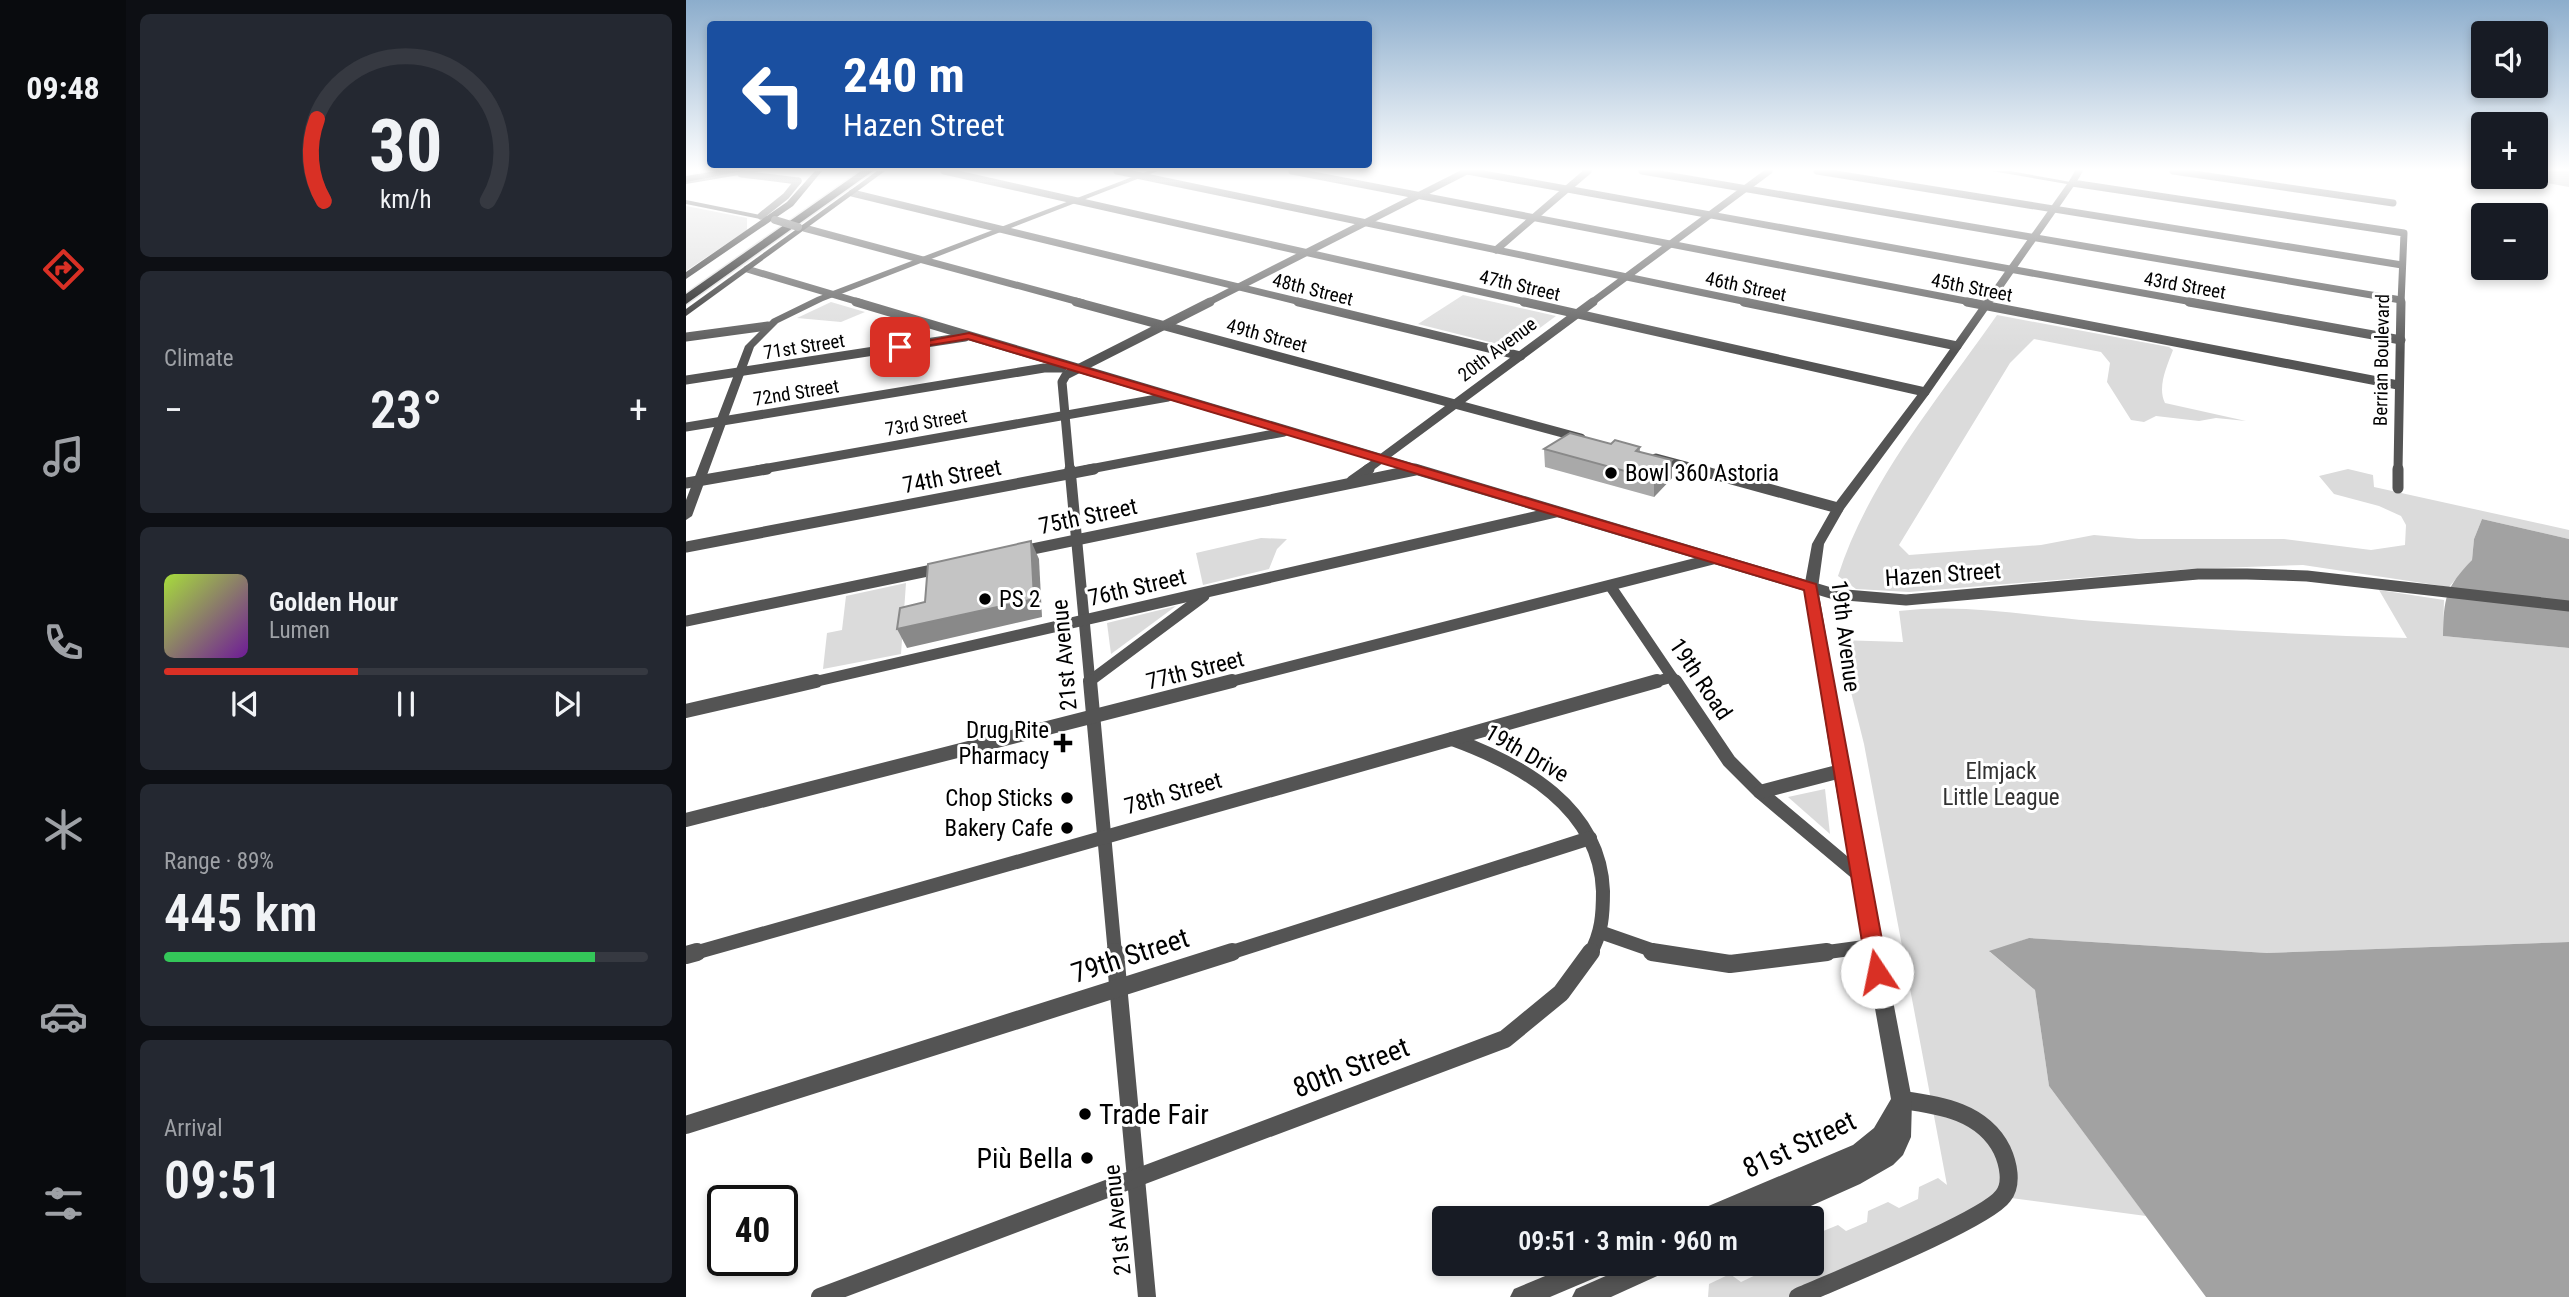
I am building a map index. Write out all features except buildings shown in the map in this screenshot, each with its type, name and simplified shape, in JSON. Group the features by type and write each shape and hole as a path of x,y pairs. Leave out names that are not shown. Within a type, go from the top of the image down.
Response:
{"highway":[{"path":"686,290 770,232"},
{"path":"686,300 783,232"}],"main road":[{"path":"686,276 750,232"},
{"path":"686,313 795,232"}],"street":[{"name":"49th Street","path":"818,232 1591,441"},
{"path":"686,337 768,326 831,295 997,232"},
{"name":"48th Street","path":"1014,232 1521,356"},
{"name":"47th Street","path":"1211,232 1925,392"},
{"path":"1077,368 1348,232"},
{"name":"46th Street","path":"1406,232 1957,346"},
{"path":"1496,250 1518,232"},
{"name":"45th Street","path":"1605,232 2398,385"},
{"name":"20th Avenue","path":"1349,483 1687,232"},
{"name":"43rd Street","path":"1800,232 2401,340"},
{"path":"1995,232 2401,300"},
{"name":"19th Avenue","path":"1902,1100 1872,946 1811,588 1818,544 1838,508 1925,392 2037,232"},
{"path":"2193,232 2402,265"},
{"name":"Berrian Boulevard","path":"2394,232 2404,233 2398,385 2398,488"},
{"name":"Hazen Street","path":"747,269 1811,588 1863,599 1906,600 2198,575 2307,576 2569,606"},
{"path":"686,516 753,342 768,326"},
{"name":"71st Street","path":"686,380 969,336"},
{"name":"72nd Street","path":"686,428 1044,368 1077,368"},
{"name":"21st Avenue","path":"1077,368 1062,380 1147,1297"},
{"name":"73rd Street","path":"686,483 1172,397"},
{"path":"1226,443 1250,420"},
{"name":"74th Street","path":"686,547 1288,432"},
{"path":"1644,455 1838,508"},
{"name":"75th Street","path":"1005,555 1415,470"},
{"name":"76th Street","path":"686,711 1557,512"},
{"name":"77th Street","path":"686,820 1611,587 1713,558"},
{"path":"686,621 950,566"},
{"name":"19th Road","path":"1611,587 1729,761 1760,792 1860,876"},
{"path":"1090,681 1209,591"},
{"name":"78th Street","path":"686,954 1671,677"},
{"name":"19th Drive","path":"1452,739 1506,761 1568,803 1601,861 1605,885 1601,932"},
{"path":"1760,792 1841,771"},
{"name":"79th Street","path":"686,1125 1590,838"},
{"path":"1601,932 1653,952 1730,964 1872,946"},
{"name":"80th Street","path":"820,1297 1505,1039 1534,1018 1572,980 1601,932"},
{"path":"1798,1297 1974,1217 2003,1197 2009,1168 2002,1149 1990,1131 1961,1113 1933,1104 1902,1100"},
{"name":"81st Street","path":"1735,1206 1861,1153 1881,1135 1902,1100"},
{"name":"81st Street","path":"1784,1206 1875,1164 1894,1150 1903,1123 1902,1100"},
{"path":"1522,1297 1572,1276"},
{"path":"1584,1297 1631,1276"}],"green space":[{"path":"686,232 745,232 686,271"},
{"path":"1463,295 1556,316 1513,348 1418,324"},
{"path":"831,302 865,312 841,322 797,318"},
{"path":"1997,315 2169,347 2173,350 2162,383 2165,403 2246,421 2216,418 2199,421 2156,416 2144,422 2131,420 2107,382 2110,363 2101,352 2034,339 2010,363 1899,545 1909,555 2041,545 2094,535 2139,539 2284,539 2371,550 2405,545 2406,525 2401,516 2379,506 2334,494 2319,476 2348,469 2373,475 2374,487 2569,530 2569,539 2482,519 2474,539 2472,560 2449,587 2303,565 2190,569 1909,592 1856,589 1838,576 1867,507 1907,441"},
{"path":"1261,538 1287,539 1277,549 1269,569 1203,585 1196,553"},
{"path":"906,583 901,654 823,669 827,633 842,630 846,596"},
{"name":"Elmjack Little League","path":"2379,590 2444,600 2443,636 2569,648 2569,942 2267,953 2029,938 1990,952 2035,990 2049,1086 2146,1216 2003,1197 1798,1297 1708,1297 1709,1284 1726,1276 1733,1276 1741,1282 1754,1276 1824,1276 1824,1231 1838,1225 1846,1231 1867,1222 1868,1211 1888,1202 1899,1208 1918,1199 1919,1187 1938,1178 1947,1185 1864,744 1838,640 1903,642 1899,611 1948,608 2173,627 2407,638"},
{"path":"1176,606 1111,654 1107,623"},
{"path":"1825,789 1830,834 1788,797"}],"shaded area":[{"path":"2482,519 2569,539 2569,648 2443,636 2448,594 2456,578 2472,560 2474,539"},
{"path":"2029,938 2267,953 2569,942 2569,1297 2206,1297 2049,1086 2035,990 1989,951"}],"place":[{"name":"Bowl 360 Astoria","path":"1611,473"},
{"name":"PS 2","path":"985,599"},
{"name":"Drug Rite Pharmacy","path":"1063,743"},
{"name":"Chop Sticks","path":"1067,798"},
{"name":"Bakery Cafe","path":"1067,828"},
{"name":"Trade Fair","path":"1085,1114"},
{"name":"Più Bella","path":"1087,1158"}],"route":[{"path":"900,347 969,336 1811,588 1877,972"}]}
